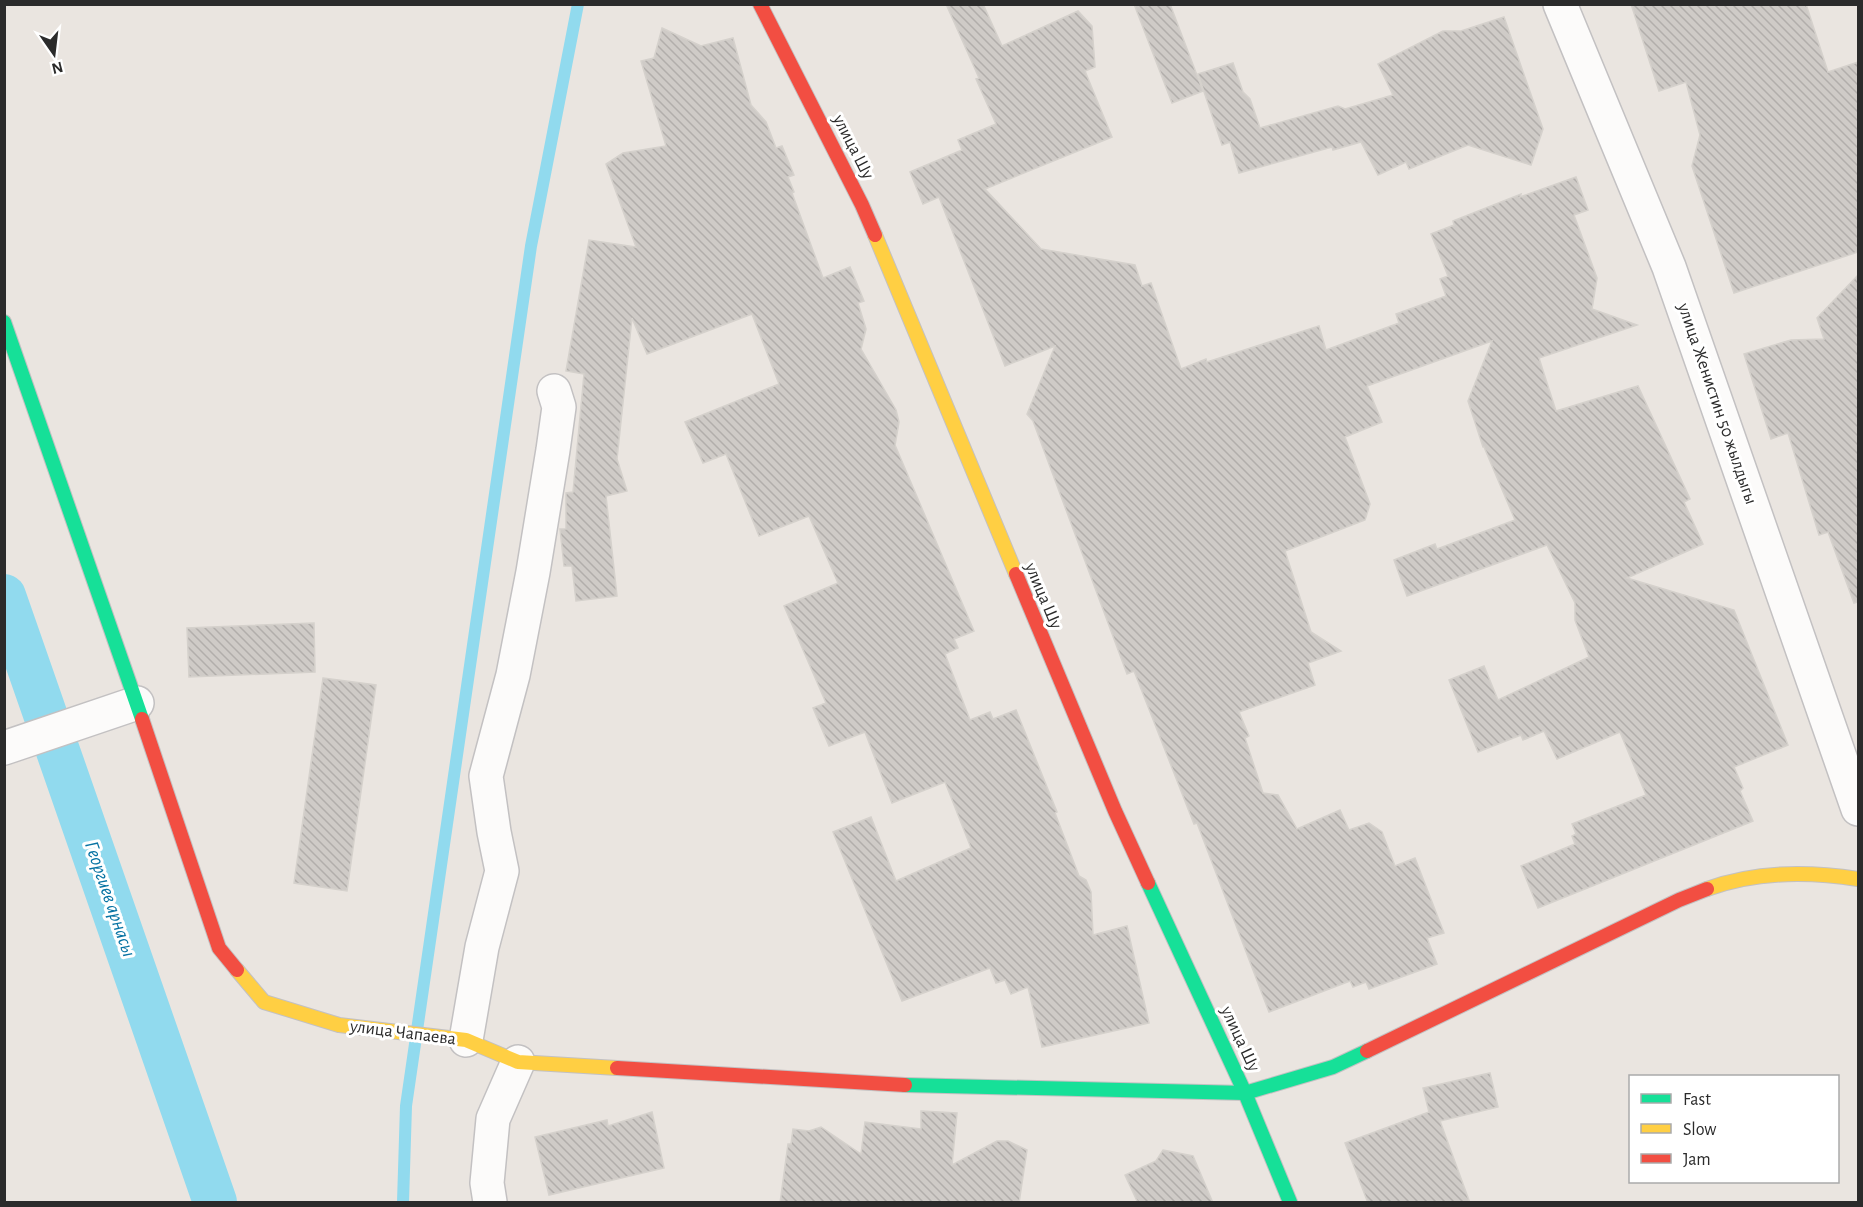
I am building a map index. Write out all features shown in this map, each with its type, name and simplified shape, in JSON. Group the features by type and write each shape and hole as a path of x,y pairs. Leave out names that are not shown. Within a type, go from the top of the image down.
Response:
{"street":[{"name":"улица Шу","path":"760,4 862,205 1115,811 1245,1093 1290,1203"},
{"name":"улица Женистин 50 жылдыгы","path":"1560,4 1669,267 1858,809"},
{"name":"улица Чапаева","path":"4,322 137,703 219,948 264,1002 339,1025 466,1040 518,1062 912,1084 1245,1093 1333,1067 1679,900 1732,882 1789,872 1827,873 1858,879"},
{"path":"466,1040 482,947 502,871 486,776 513,675 533,572 559,407 554,391"},
{"path":"4,748 137,703"},
{"path":"490,1203 487,1183 493,1119 518,1062"}],"building":[{"path":"946,4 983,4 1002,46 1078,11 1092,26 1095,67 1085,71 1112,137 985,189 1041,249 1135,265 1142,286 1151,283 1181,369 1206,359 1207,362 1319,326 1326,350 1399,323 1396,314 1446,296 1440,279 1448,276 1431,234 1454,225 1453,221 1521,194 1520,197 1576,177 1588,210 1574,215 1597,278 1592,309 1637,325 1539,358 1556,411 1638,386 1690,499 1684,502 1703,544 1627,578 1734,610 1788,745 1734,767 1743,788 1740,791 1753,821 1538,908 1521,866 1575,844 1572,836 1576,834 1572,824 1646,795 1620,732 1557,759 1544,731 1523,740 1521,735 1478,752 1449,680 1484,666 1498,700 1589,657 1575,620 1575,603 1547,545 1407,596 1394,560 1435,544 1437,549 1515,520 1483,447 1468,401 1492,341 1367,386 1382,422 1345,437 1370,504 1365,520 1285,551 1311,632 1341,651 1308,663 1315,685 1239,712 1249,736 1245,738 1263,793 1278,795 1297,829 1340,810 1349,830 1369,823 1382,832 1395,866 1415,858 1444,933 1427,938 1437,964 1369,989 1366,982 1353,987 1350,981 1269,1012 1197,823 1194,824 1134,671 1127,674 1033,421 1027,414 1055,346 1005,366 939,197 923,204 910,172 962,150 958,140 996,124 976,79 979,78"},
{"path":"1134,4 1170,4 1203,91 1172,103"},
{"path":"1631,4 1806,4 1828,72 1858,62 1858,252 1734,293 1692,166 1700,135 1686,82 1659,91"},
{"path":"1504,17 1543,129 1531,165 1468,145 1409,169 1406,162 1378,175 1361,142 1333,150 1332,147 1239,173 1230,142 1222,145 1198,74 1233,63 1243,92 1250,99 1260,128 1338,106 1345,109 1393,95 1378,64 1443,31 1461,31"},
{"path":"662,28 701,46 733,38 751,105 766,122 776,148 782,146 794,175 788,177 794,192 792,193 823,278 850,267 864,301 858,303 866,329 861,349 896,410 899,422 895,445 974,631 954,639 958,648 945,654 970,720 990,712 993,719 1016,710 1057,812 1055,813 1079,876 1086,880 1091,892 1093,935 1127,926 1149,1023 1042,1047 1028,987 1011,994 1005,980 996,983 990,968 902,1001 833,832 871,817 896,881 971,848 945,782 892,803 865,732 829,746 813,708 826,703 784,606 838,583 809,516 759,536 726,454 703,463 685,422 779,384 752,314 647,354 632,318 617,459 627,491 606,496 617,596 576,601 572,566 564,566 560,529 566,529 566,493 573,492 584,374 566,371 589,240 636,247 606,164 623,153 666,146 641,61 654,58"},
{"path":"1858,275 1858,602 1854,603 1828,532 1819,535 1788,433 1771,439 1744,354 1791,340 1824,339 1817,318"},
{"path":"314,623 315,672 189,677 187,628"},
{"path":"323,678 376,685 347,891 294,883"},
{"path":"1490,1073 1498,1107 1440,1121 1470,1203 1368,1203 1345,1143 1429,1112 1423,1088"},
{"path":"921,1111 957,1113 952,1165 997,1141 1008,1141 1027,1150 1019,1203 780,1203 788,1144 791,1144 793,1129 809,1131 821,1127 861,1154 865,1122 921,1129"},
{"path":"652,1112 664,1168 549,1195 535,1137 607,1120 608,1126"},
{"path":"1163,1150 1193,1156 1213,1203 1138,1203 1125,1175 1156,1161"}],"waterway":[{"path":"403,1202 406,1106 531,246 578,4"},
{"name":"Георгиев арнасы","path":"4,596 215,1202"}],"traffic: fast":[{"path":"4,322 142,719"},
{"path":"1148,883 1245,1093 1290,1202"},
{"path":"905,1085 1245,1093 1333,1067 1367,1051"}],"traffic: slow":[{"path":"875,235 1016,574"},
{"path":"1707,889 1744,879 1782,874 1858,879"},
{"path":"237,970 264,1002 339,1025 466,1040 518,1062 617,1068"}],"traffic: jam":[{"path":"760,4 875,235"},
{"path":"1016,574 1115,811 1148,883"},
{"path":"142,719 219,948 237,970"},
{"path":"1367,1051 1679,900 1707,889"},
{"path":"617,1068 905,1085"}]}
